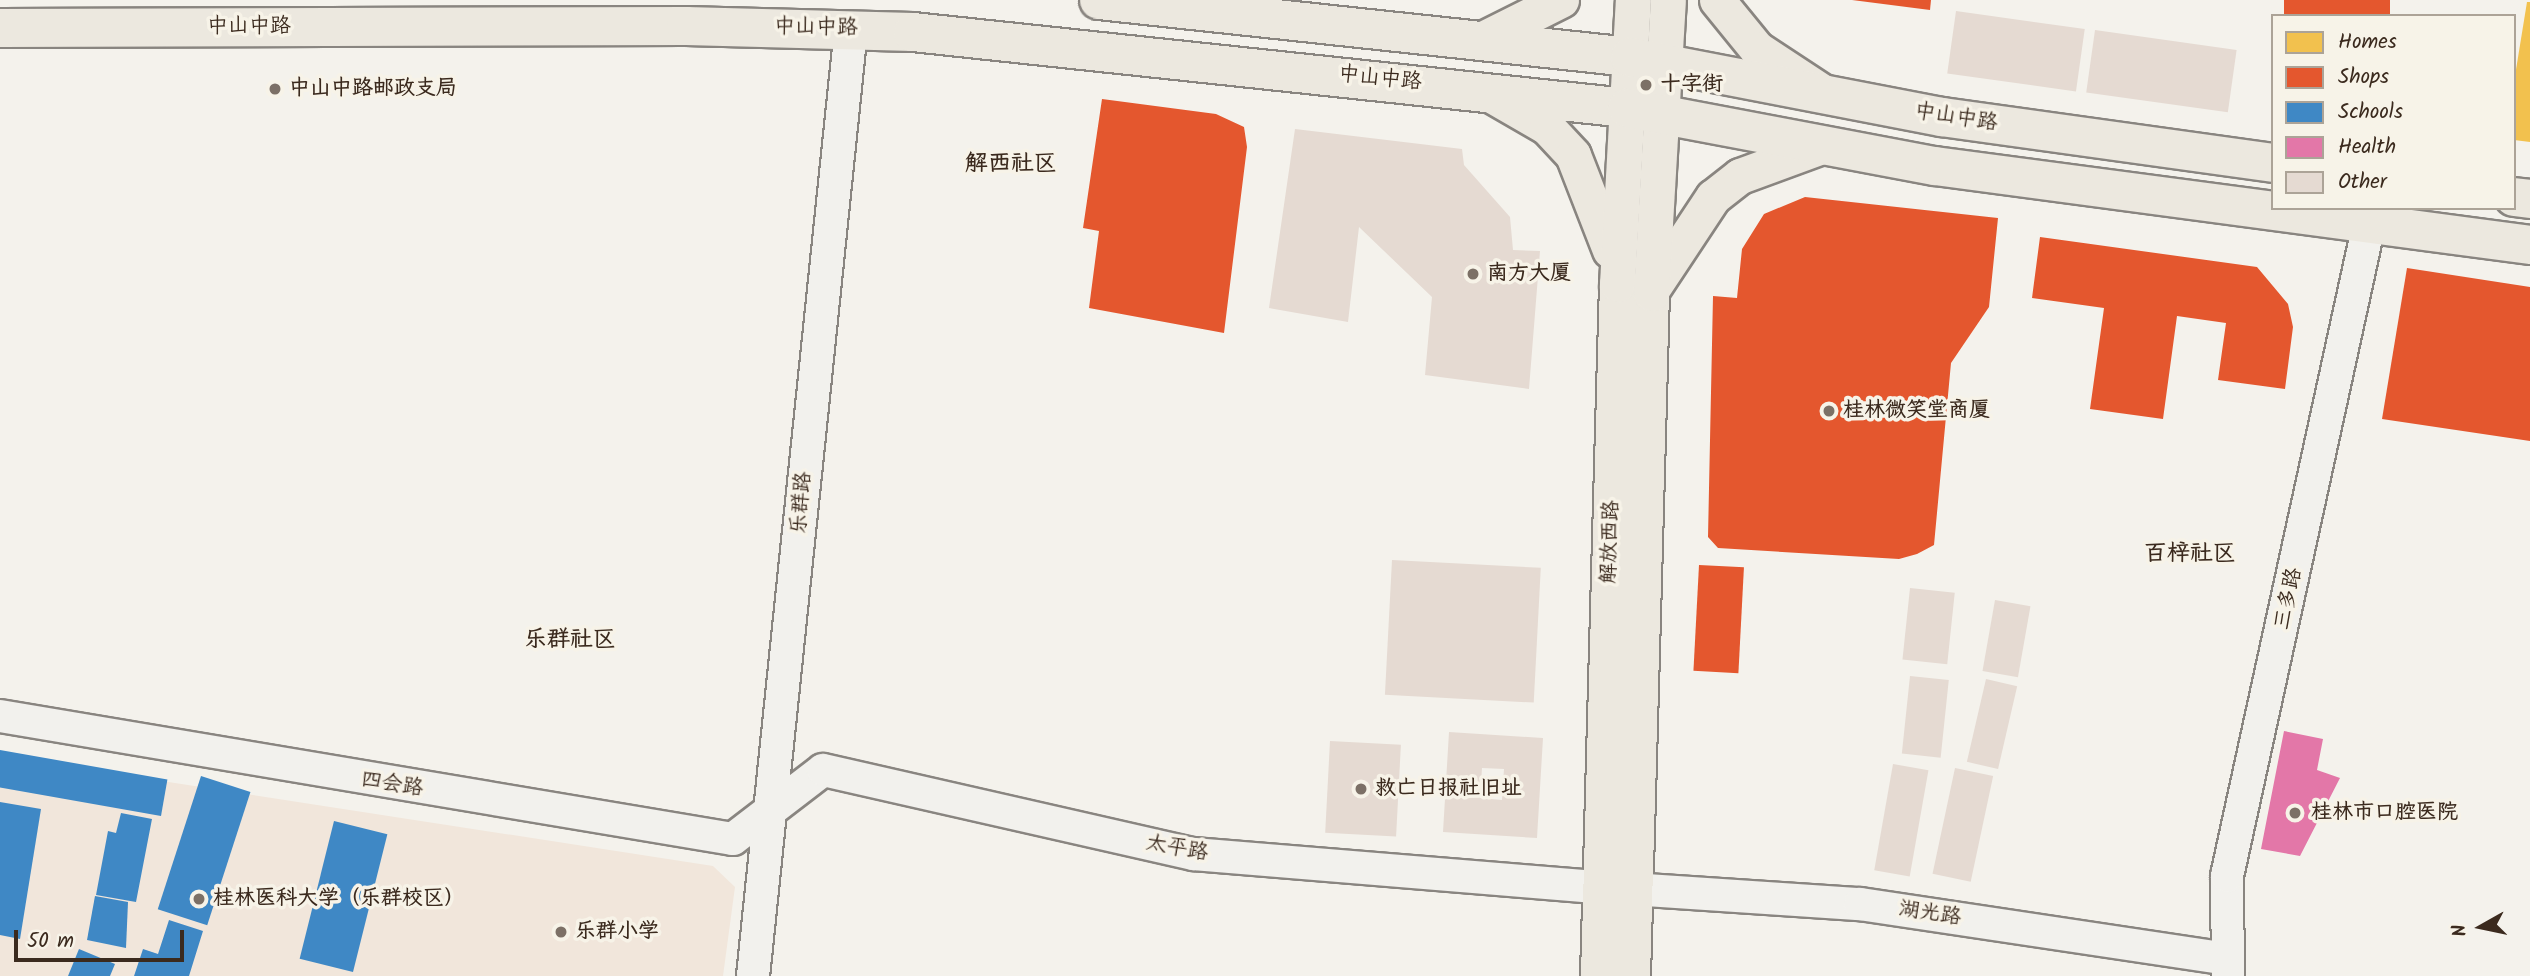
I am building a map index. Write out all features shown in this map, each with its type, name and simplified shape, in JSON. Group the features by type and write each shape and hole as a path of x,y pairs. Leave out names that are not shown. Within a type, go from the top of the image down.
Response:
{"highway":[{"name":"中山中路","path":"1099,0 1485,38 1647,60 1830,97 2271,163"},
{"name":"中山中路","path":"0,27 850,29 1481,90 1644,111 1822,146"},
{"path":"1822,146 2271,209"},
{"path":"2277,210 2530,245"}],"main road":[{"path":"1485,38 1561,0"},
{"path":"1633,0 1647,60"},
{"path":"1644,111 1647,60 1668,0"},
{"path":"1717,0 1757,49 1830,97"},
{"path":"1481,90 1547,127 1573,155 1605,227 1617,284"},
{"name":"解放西路","path":"1632,976 1615,888 1617,284 1644,111"},
{"name":"解放西路","path":"1598,976 1615,888 1651,293 1644,111"},
{"path":"1651,293 1713,197 1740,176 1822,146"}],"street":[{"name":"乐群路","path":"753,976 774,806 850,29"},
{"name":"三多路","path":"2227,968 2227,876 2369,223"},
{"name":"四会路","path":"0,716 733,839 774,806"},
{"name":"太平路","path":"774,806 823,771 1194,853 1615,888"},
{"name":"湖光路","path":"1615,888 1860,904 2227,968"}],"shaded area":[{"name":"桂林医科大学（乐群校区）","path":"0,756 713,866 735,887 723,976 0,976"}],"building: Homes":[{"path":"2527,2 2530,2 2530,142 2516,140 2516,70"}],"building: Shops":[{"path":"1852,0 1931,0 1930,10"},
{"path":"2284,0 2390,0 2390,14 2284,14"},
{"path":"1102,99 1216,114 1244,127 1247,147 1224,333 1089,308 1099,231 1083,228"},
{"name":"桂林微笑堂商厦","path":"1805,197 1998,218 1989,307 1951,363 1934,545 1917,554 1899,559 1718,548 1708,537 1713,296 1737,298 1742,249 1764,214"},
{"path":"2040,237 2257,267 2288,304 2293,327 2285,389 2218,380 2226,323 2177,316 2163,419 2090,409 2104,308 2032,298"},
{"path":"2407,268 2530,287 2530,441 2382,419"},
{"path":"1699,565 1744,567 1738,673 1693,671"}],"building: Schools":[{"path":"0,750 167,780 161,816 0,788"},
{"path":"201,776 250,792 207,925 158,909"},
{"path":"0,802 41,809 20,939 0,935"},
{"path":"121,813 152,819 136,902 96,895 108,831 116,833"},
{"path":"334,821 387,834 353,972 300,959"},
{"path":"95,896 128,902 126,948 87,940"},
{"path":"169,920 203,931 189,976 134,976 143,949 158,954"},
{"path":"79,949 115,964 110,976 68,976"}],"building: Health":[{"name":"桂林市口腔医院","path":"2284,731 2323,739 2317,770 2340,778 2300,856 2261,849"}],"building: Other":[{"path":"1956,11 2085,29 2076,91 1947,73"},
{"path":"2095,30 2237,50 2228,112 2086,92"},
{"name":"南方大厦","path":"1295,129 1462,149 1464,165 1510,217 1513,250 1540,251 1529,389 1425,375 1432,297 1359,227 1348,322 1269,308"},
{"path":"1392,560 1541,568 1534,703 1385,695"},
{"path":"1910,588 1955,593 1947,664 1902,660"},
{"path":"1995,600 2030,606 2018,677 1982,671"},
{"path":"1910,676 1949,680 1941,758 1902,754"},
{"path":"1986,679 2017,686 1998,769 1967,762"},
{"path":"1449,732 1543,738 1537,838 1443,832","holes":["1482,768 1504,769 1502,800 1480,798"]},
{"name":"救亡日报社旧址","path":"1330,741 1401,745 1396,837 1325,833"},
{"path":"1893,764 1928,770 1910,877 1874,870"},
{"path":"1955,768 1993,776 1971,882 1933,874"}],"place":[{"name":"十字街","path":"1646,85"},
{"name":"中山中路邮政支局","path":"275,89"},
{"name":"南方大厦","path":"1473,274"},
{"name":"桂林微笑堂商厦","path":"1829,411"},
{"name":"救亡日报社旧址","path":"1361,789"},
{"name":"桂林市口腔医院","path":"2295,813"},
{"name":"桂林医科大学（乐群校区）","path":"199,899"},
{"name":"乐群小学","path":"561,932"}],"district":[{"name":"解西社区","path":"1011,164"},
{"name":"百梓社区","path":"2190,554"},
{"name":"乐群社区","path":"570,640"}]}
